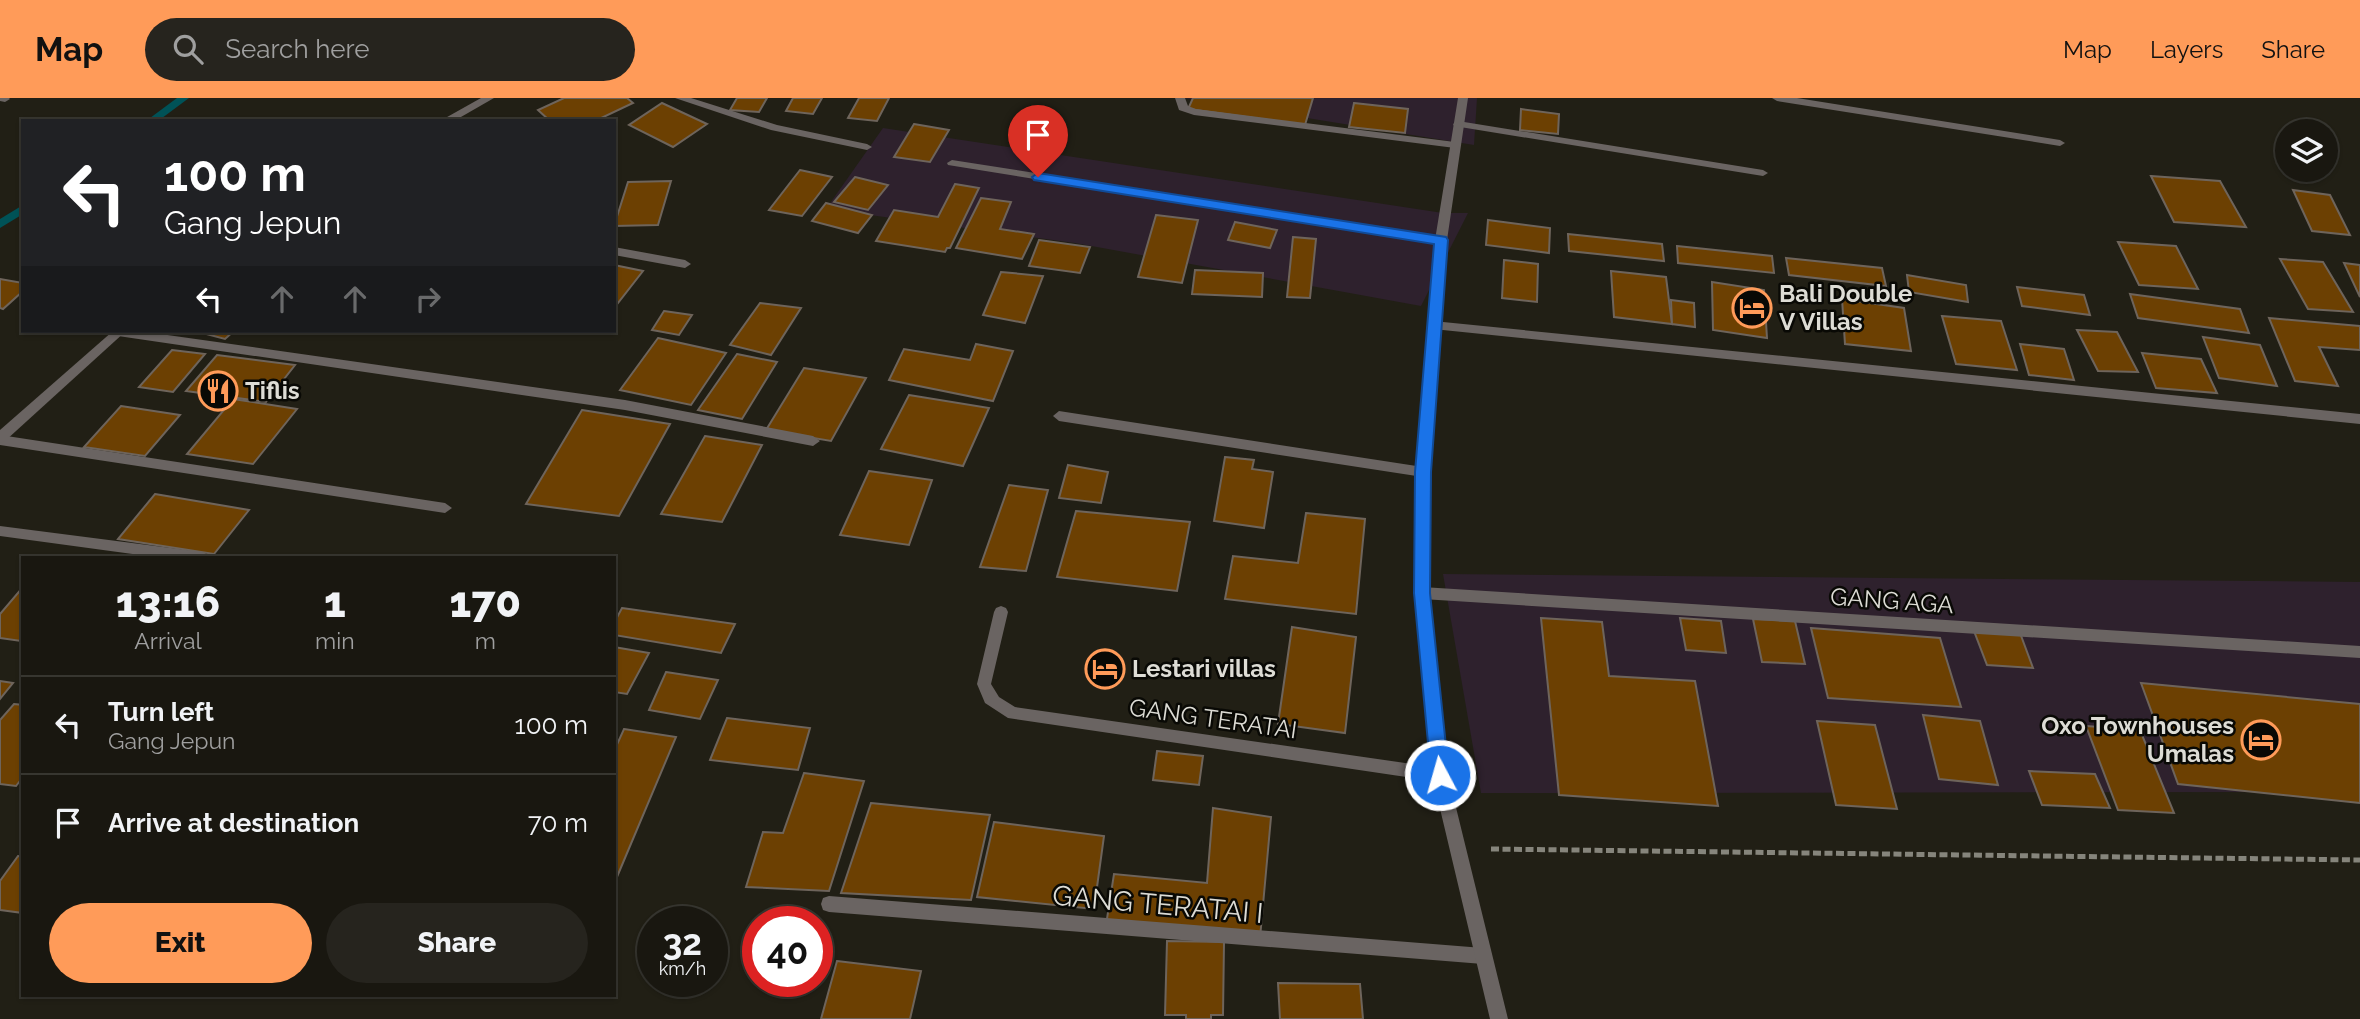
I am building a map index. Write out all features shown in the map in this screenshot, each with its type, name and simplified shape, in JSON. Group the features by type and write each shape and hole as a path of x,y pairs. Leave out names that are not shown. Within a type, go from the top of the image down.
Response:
{"street":[{"path":"449,119 489,98"},
{"path":"680,98 775,128 867,147"},
{"path":"1180,98 1183,108 1194,111 1455,145"},
{"path":"1463,98 1441,240 1433,325 1423,472 1422,593 1440,775 1499,1019"},
{"path":"1777,98 2060,143"},
{"path":"1458,124 1763,173"},
{"path":"952,163 1441,240"},
{"path":"616,251 685,264"},
{"path":"1433,325 2360,419"},
{"path":"0,439 117,333"},
{"path":"133,333 625,405 813,441"},
{"path":"1059,416 1423,472"},
{"path":"0,439 445,508"},
{"path":"0,531 187,556"},
{"name":"GANG AGA","path":"1422,593 2360,652"},
{"name":"GANG TERATAI","path":"1001,612 984,684 986,695 993,702 1013,713 1440,775"},
{"name":"GANG TERATAI I","path":"829,904 1483,956"}],"path":[{"path":"1458,849 2360,860"}],"shaded area":[{"path":"1183,98 1477,98 1474,145"},
{"path":"883,128 1443,213 1468,213 1421,306 1075,243 826,209"},
{"path":"1443,574 2360,582 2360,792 1481,793"}],"building":[{"path":"564,98 627,98 633,103 599,119 548,119 538,110"},
{"path":"737,98 767,98 759,112 730,110"},
{"path":"793,98 822,98 813,114 786,111"},
{"path":"859,98 889,98 877,121 848,118"},
{"path":"1193,98 1313,98 1305,125 1188,109"},
{"path":"662,103 707,124 673,147 629,125"},
{"path":"1354,103 1408,109 1405,133 1349,127"},
{"path":"1521,109 1559,114 1558,134 1520,130"},
{"path":"914,124 949,130 930,162 894,157"},
{"path":"800,170 832,177 802,216 769,210"},
{"path":"2151,176 2220,181 2246,227 2174,222"},
{"path":"855,177 888,185 868,210 834,202"},
{"path":"671,181 658,225 616,226 628,182"},
{"path":"955,184 979,188 950,248 945,252 876,241 894,210 938,217"},
{"path":"2293,190 2330,195 2350,235 2312,231"},
{"path":"981,198 1011,202 1000,229 1034,234 1022,259 956,248"},
{"path":"826,203 872,215 858,233 812,221"},
{"path":"1156,215 1198,220 1182,283 1138,277"},
{"path":"1488,220 1550,228 1549,253 1486,245"},
{"path":"1235,222 1277,230 1270,248 1228,240"},
{"path":"1568,234 1662,244 1664,261 1569,251"},
{"path":"1293,237 1316,239 1310,298 1287,297"},
{"path":"1039,240 1090,247 1080,273 1029,266"},
{"path":"2118,242 2176,246 2198,289 2139,285"},
{"path":"1677,246 1772,256 1774,273 1678,263"},
{"path":"1786,258 1882,268 1886,286 1789,275"},
{"path":"2280,259 2323,262 2353,312 2308,309"},
{"path":"1504,260 1538,264 1537,302 1502,298"},
{"path":"2344,263 2360,265 2360,297"},
{"path":"616,265 643,271 616,305"},
{"path":"1195,270 1263,273 1262,297 1192,294"},
{"path":"1611,271 1666,277 1672,324 1614,317"},
{"path":"1001,272 1043,276 1025,323 983,315"},
{"path":"1907,275 1966,285 1968,302 1909,292"},
{"path":"0,279 21,283 21,293 3,309 0,308"},
{"path":"1712,282 1764,290 1767,338 1713,330"},
{"path":"2017,287 2084,295 2090,315 2022,306"},
{"path":"2130,294 2240,309 2249,333 2138,318"},
{"path":"1842,299 1904,308 1911,351 1845,344"},
{"path":"1671,300 1694,303 1695,327 1672,324"},
{"path":"760,303 801,308 771,355 730,345"},
{"path":"664,311 692,315 679,335 652,330"},
{"path":"1942,316 2001,321 2017,370 1956,364"},
{"path":"2269,318 2360,326 2360,350 2319,347 2338,386 2295,381"},
{"path":"2077,330 2117,332 2138,372 2098,371"},
{"path":"202,333 232,333 225,339"},
{"path":"2203,337 2260,345 2277,386 2219,378"},
{"path":"658,338 726,353 691,405 620,390"},
{"path":"976,344 1013,351 993,401 889,380 904,349 970,360"},
{"path":"2020,344 2064,349 2074,380 2029,375"},
{"path":"172,350 205,354 173,392 139,387"},
{"path":"2142,353 2201,359 2217,393 2156,388"},
{"path":"737,354 777,362 742,419 698,410"},
{"path":"217,355 295,365 266,402 186,391"},
{"path":"804,368 866,378 831,441 766,430"},
{"path":"909,395 989,408 963,466 881,449"},
{"path":"233,399 297,409 253,464 187,454"},
{"path":"121,406 180,415 145,456 84,447"},
{"path":"582,410 670,424 619,516 526,504"},
{"path":"705,436 762,445 722,522 661,514"},
{"path":"1225,457 1254,460 1252,469 1273,472 1264,528 1214,521"},
{"path":"1068,465 1108,472 1101,503 1059,498"},
{"path":"869,471 932,480 909,545 840,535"},
{"path":"1009,485 1048,490 1026,571 980,567"},
{"path":"155,494 249,510 214,554 118,539"},
{"path":"1076,511 1190,522 1177,591 1057,577"},
{"path":"1306,513 1365,519 1356,614 1225,599 1233,556 1298,563"},
{"path":"21,589 21,641 0,638 0,614"},
{"path":"622,608 735,624 721,653 616,635 616,619"},
{"path":"1541,618 1602,622 1609,676 1695,681 1718,806 1559,795"},
{"path":"1680,618 1721,621 1726,653 1686,650"},
{"path":"1753,619 1795,621 1805,664 1762,662"},
{"path":"1292,627 1356,637 1345,733 1278,724"},
{"path":"1811,628 1940,638 1961,707 1828,698"},
{"path":"1974,631 2020,633 2033,668 1987,665"},
{"path":"616,647 649,653 627,694 616,692"},
{"path":"666,672 718,680 700,719 649,710"},
{"path":"0,681 13,683 0,699"},
{"path":"2141,683 2360,704 2360,803 2178,784"},
{"path":"14,704 21,705 21,780 16,786 0,784 0,720"},
{"path":"1923,715 1980,721 1998,785 1939,779"},
{"path":"727,718 810,728 798,770 710,760"},
{"path":"1817,721 1875,725 1897,809 1836,805"},
{"path":"2086,726 2140,730 2174,813 2118,810"},
{"path":"624,729 676,737 616,879 616,747"},
{"path":"1157,751 1203,756 1199,785 1153,780"},
{"path":"2029,771 2095,774 2110,808 2042,805"},
{"path":"804,773 864,781 829,891 746,887 763,832 783,833"},
{"path":"871,803 990,815 971,900 841,893"},
{"path":"1213,808 1271,817 1260,938 1106,925 1114,874 1207,883"},
{"path":"994,822 1104,836 1094,909 977,897"},
{"path":"18,856 21,857 21,913 0,910 0,881"},
{"path":"1167,941 1224,942 1223,1015 1211,1015 1211,1019 1186,1019 1186,1015 1165,1015"},
{"path":"837,961 921,971 910,1019 821,1019 827,997 833,997 833,976"},
{"path":"1278,983 1360,984 1363,1019 1280,1019"}],"waterway":[{"path":"154,119 184,98"},
{"path":"0,224 21,210"}],"place":[{"name":"Bali Double V Villas","path":"1752,308"},
{"name":"Tiflis","path":"218,391"},
{"name":"Lestari villas","path":"1105,669"},
{"name":"Oxo Townhouses Umalas","path":"2261,740"}],"route":[{"path":"1038,177 1441,240 1423,472 1422,593 1440,775"}]}
